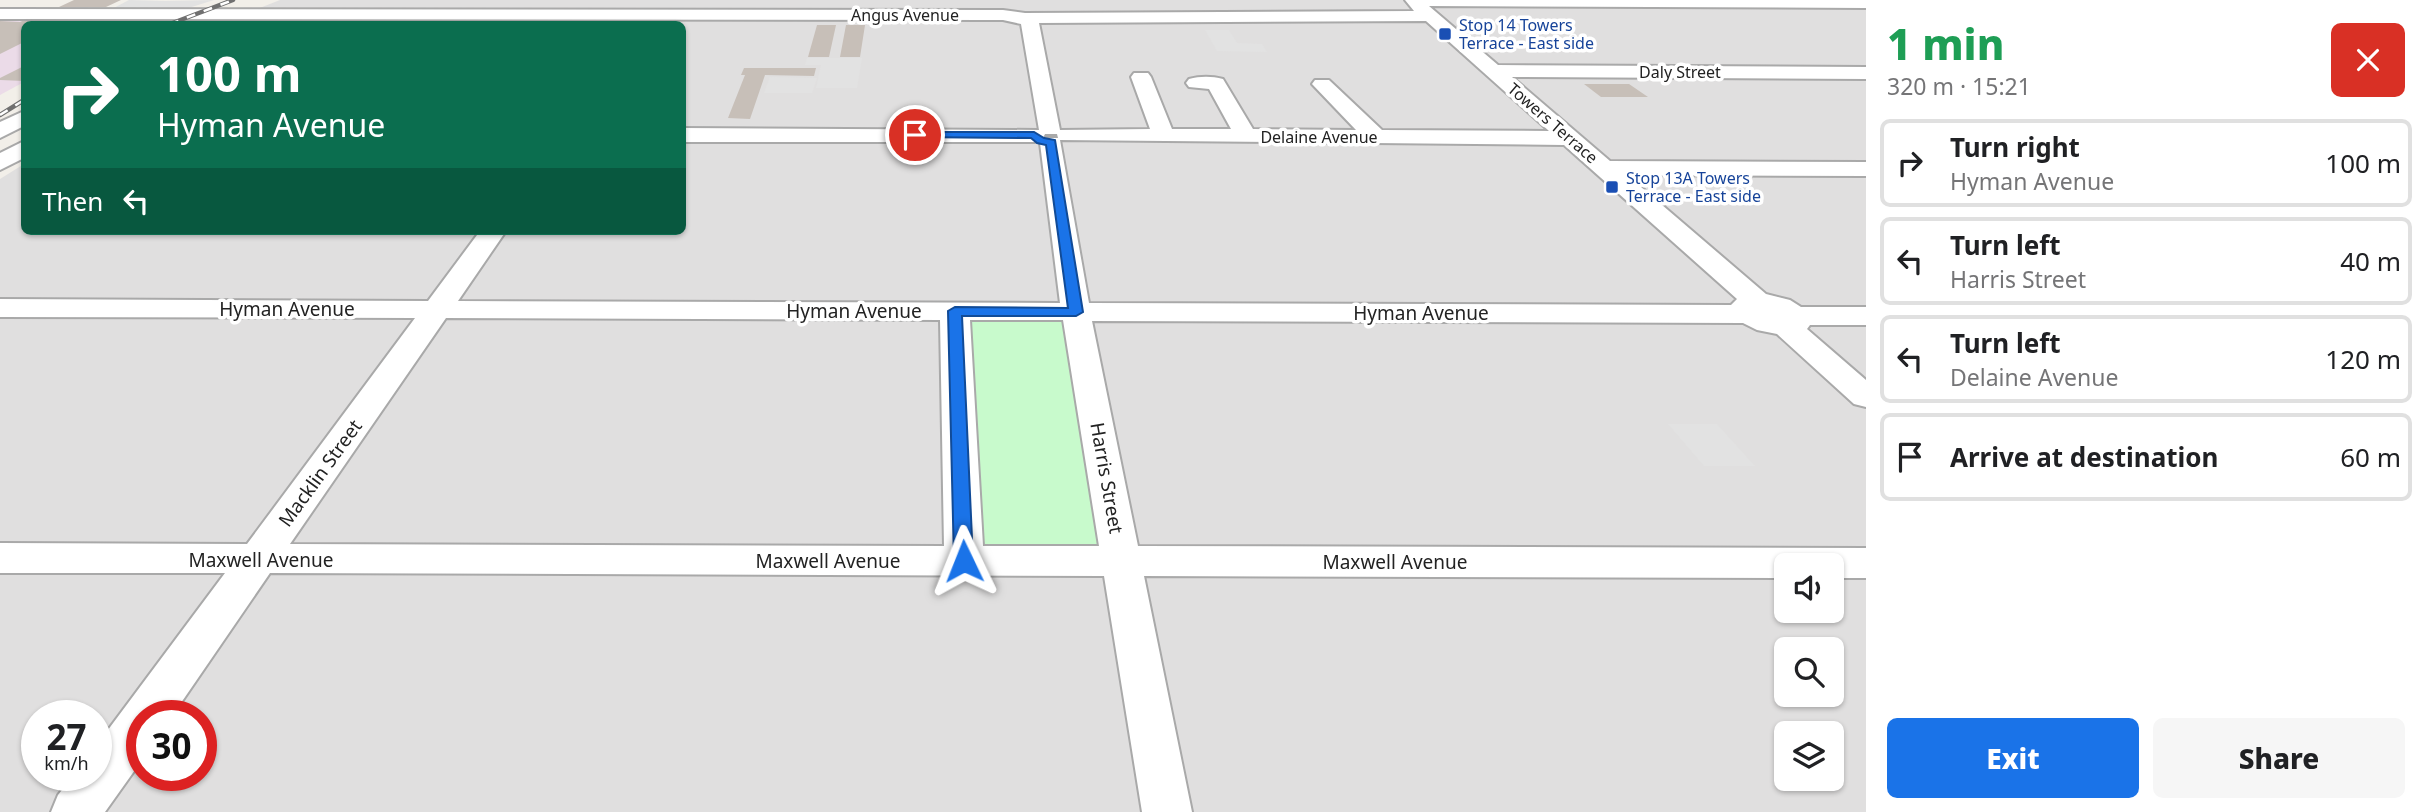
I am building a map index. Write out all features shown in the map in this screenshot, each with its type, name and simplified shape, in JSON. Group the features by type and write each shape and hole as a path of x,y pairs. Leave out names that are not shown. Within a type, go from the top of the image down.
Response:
{"street":[{"path":"160,14 195,0"},
{"path":"214,21 268,0"},
{"path":"1205,0 1216,16"},
{"path":"1413,0 1866,3"},
{"name":"Towers Terrace","path":"1413,0 1571,138 1754,308"},
{"name":"Angus Avenue","path":"0,14 1002,8 1025,18 1431,16"},
{"name":"Harris Street","path":"1025,18 1030,23 1051,135 1076,312 1167,812"},
{"name":"Daly Street","path":"1494,71 1866,73"},
{"path":"1141,77 1164,136"},
{"path":"1196,83 1216,83 1246,136"},
{"path":"1322,84 1376,137"},
{"path":"0,132 21,119"},
{"path":"0,132 21,134"},
{"name":"Delaine Avenue","path":"686,135 1571,138"},
{"path":"0,163 21,150"},
{"path":"1604,168 1866,169"},
{"name":"Macklin Street","path":"157,700 491,235"},
{"name":"Hyman Avenue","path":"0,308 1076,312 1754,308"},
{"path":"1754,308 1767,323 1866,316"},
{"path":"955,311 964,561"},
{"path":"1790,321 1866,397"},
{"name":"Maxwell Avenue","path":"0,558 1866,564"},
{"path":"76,812 126,744"}],"shaded area":[{"path":"129,0 214,0 179,11 108,11"},
{"path":"280,0 1866,0 1866,812 0,812 0,179 21,166 21,235 686,235 686,21 227,21"},
{"path":"0,19 165,19 21,21 21,84 0,95"},
{"path":"1205,30 1229,30 1237,43 1262,44 1267,52 1217,51"},
{"path":"807,58 862,58 857,88 816,88 821,65 805,65"},
{"path":"770,77 817,78 812,93 764,93"},
{"path":"1668,424 1717,424 1755,466 1704,466"}],"green space":[{"path":"956,310 1075,311 1120,561 966,560"}],"building":[{"path":"74,0 121,0 106,7 59,7"},
{"path":"29,18 64,18 58,21 22,21"},
{"path":"0,21 20,22 21,44 0,54"},
{"path":"817,25 836,25 829,57 808,57"},
{"path":"846,25 865,25 860,57 840,57"},
{"path":"21,68 21,81 0,78"},
{"path":"744,68 816,68 814,76 765,75 750,119 728,118 745,75 741,75"},
{"path":"1584,84 1629,84 1648,97 1601,97"}],"railway":[{"path":"178,21 233,0"},
{"path":"0,115 21,102"}],"place":[{"name":"Stop 14 Towers Terrace - East side","path":"1445,34"},
{"name":"Stop 13A Towers Terrace - East side","path":"1612,187"}],"route":[{"path":"915,135 1034,135 1040,141 1051,143 1076,312 955,311 964,561"}]}
